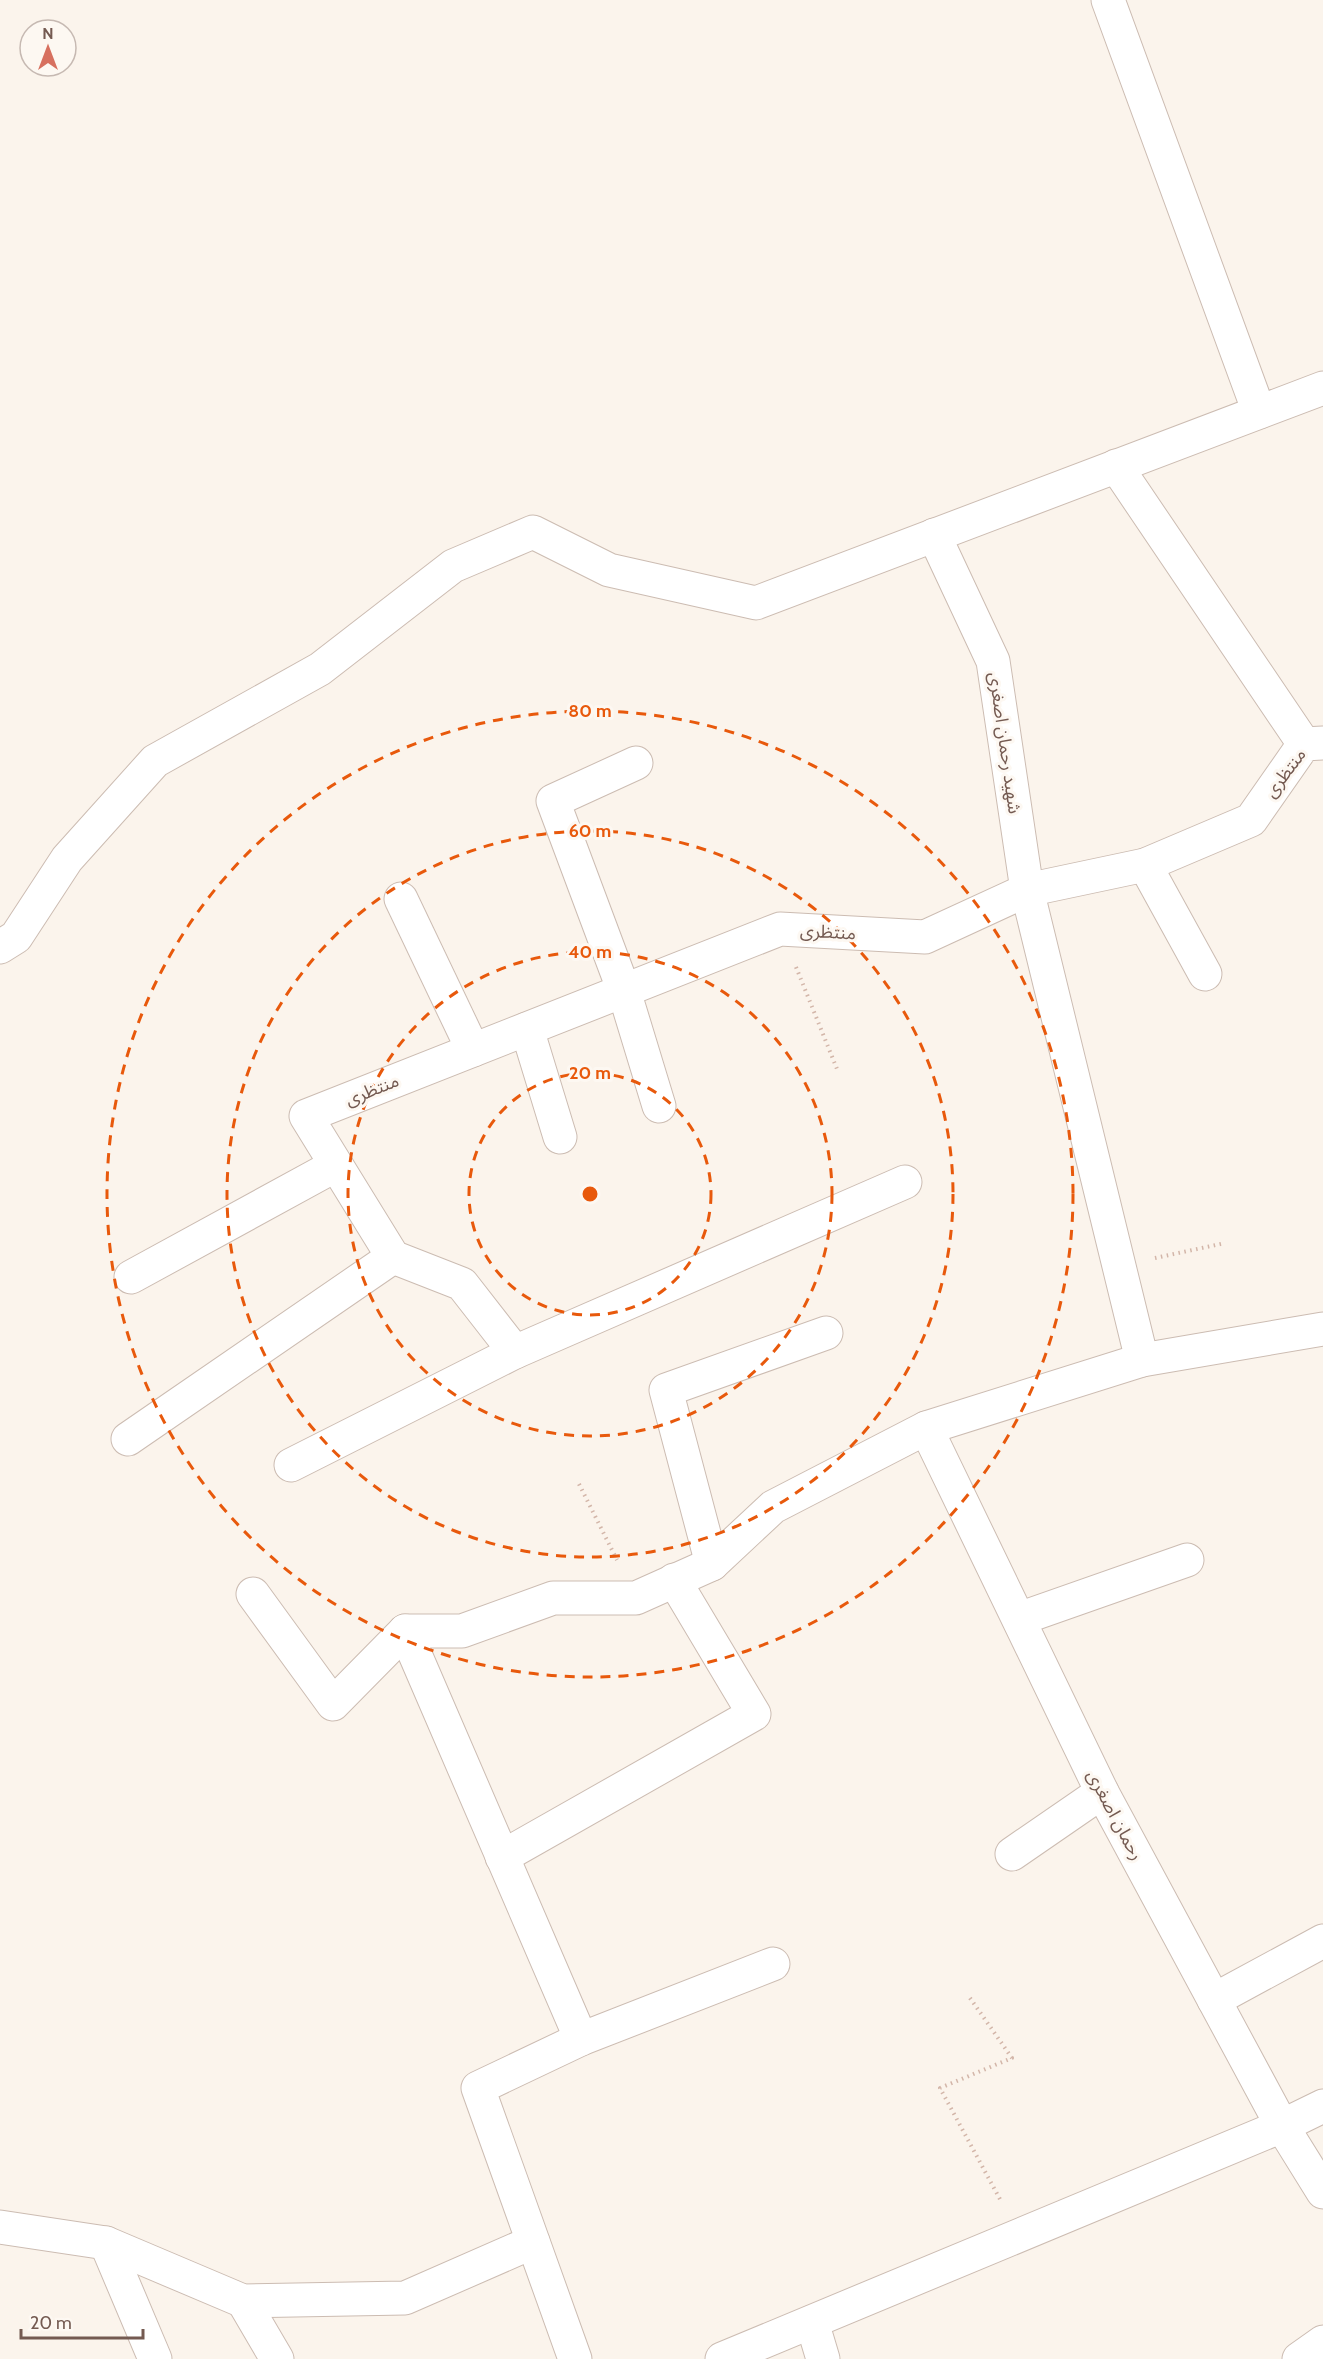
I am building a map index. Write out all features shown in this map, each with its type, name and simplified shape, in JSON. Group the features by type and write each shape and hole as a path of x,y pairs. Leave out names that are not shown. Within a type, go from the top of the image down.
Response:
{"street":[{"path":"1108,0 1259,412"},
{"path":"0,948 16,937 67,859 155,761 320,669 453,566 533,532 609,570 756,603 1323,388"},
{"path":"1116,466 1313,743"},
{"name":"شهید رحمان اصغری","path":"934,536 993,661 1027,890 1142,1360"},
{"name":"منتظری","path":"336,1165 306,1116 780,929 925,937 1027,890 1145,865 1251,820 1313,743"},
{"path":"636,763 553,801 624,990 659,1106"},
{"path":"1145,865 1205,974"},
{"path":"401,899 472,1050"},
{"path":"527,1029 560,1137"},
{"path":"131,1277 336,1165 393,1257 462,1284 515,1352"},
{"path":"291,1465 515,1352 905,1182"},
{"path":"128,1439 393,1257"},
{"path":"253,1594 333,1704 405,1631 462,1631 553,1598 636,1598 712,1564 773,1507 926,1428 1142,1360 1323,1329"},
{"path":"712,1564 666,1390 826,1333"},
{"name":"رحمان اصغری","path":"926,1428 1102,1792 1282,2126 1323,2192"},
{"path":"1019,1619 1186,1560"},
{"path":"502,1857 754,1714 674,1580"},
{"path":"405,1631 581,2039"},
{"path":"1012,1854 1102,1792"},
{"path":"1214,2000 1323,1941"},
{"path":"575,2359 478,2088 581,2039 773,1964"},
{"path":"722,2359 1282,2126 1323,2106"},
{"path":"0,2227 106,2243 243,2301 405,2298 533,2242"},
{"path":"106,2243 154,2359"},
{"path":"243,2301 277,2359"},
{"path":"812,2322 823,2359"},
{"path":"1299,2359 1323,2342"}],"path":[{"path":"780,929 837,1069"},
{"path":"1119,1267 1224,1242"},
{"path":"579,1484 636,1598"},
{"path":"970,1998 1012,2058 940,2088 1020,2235"}]}
